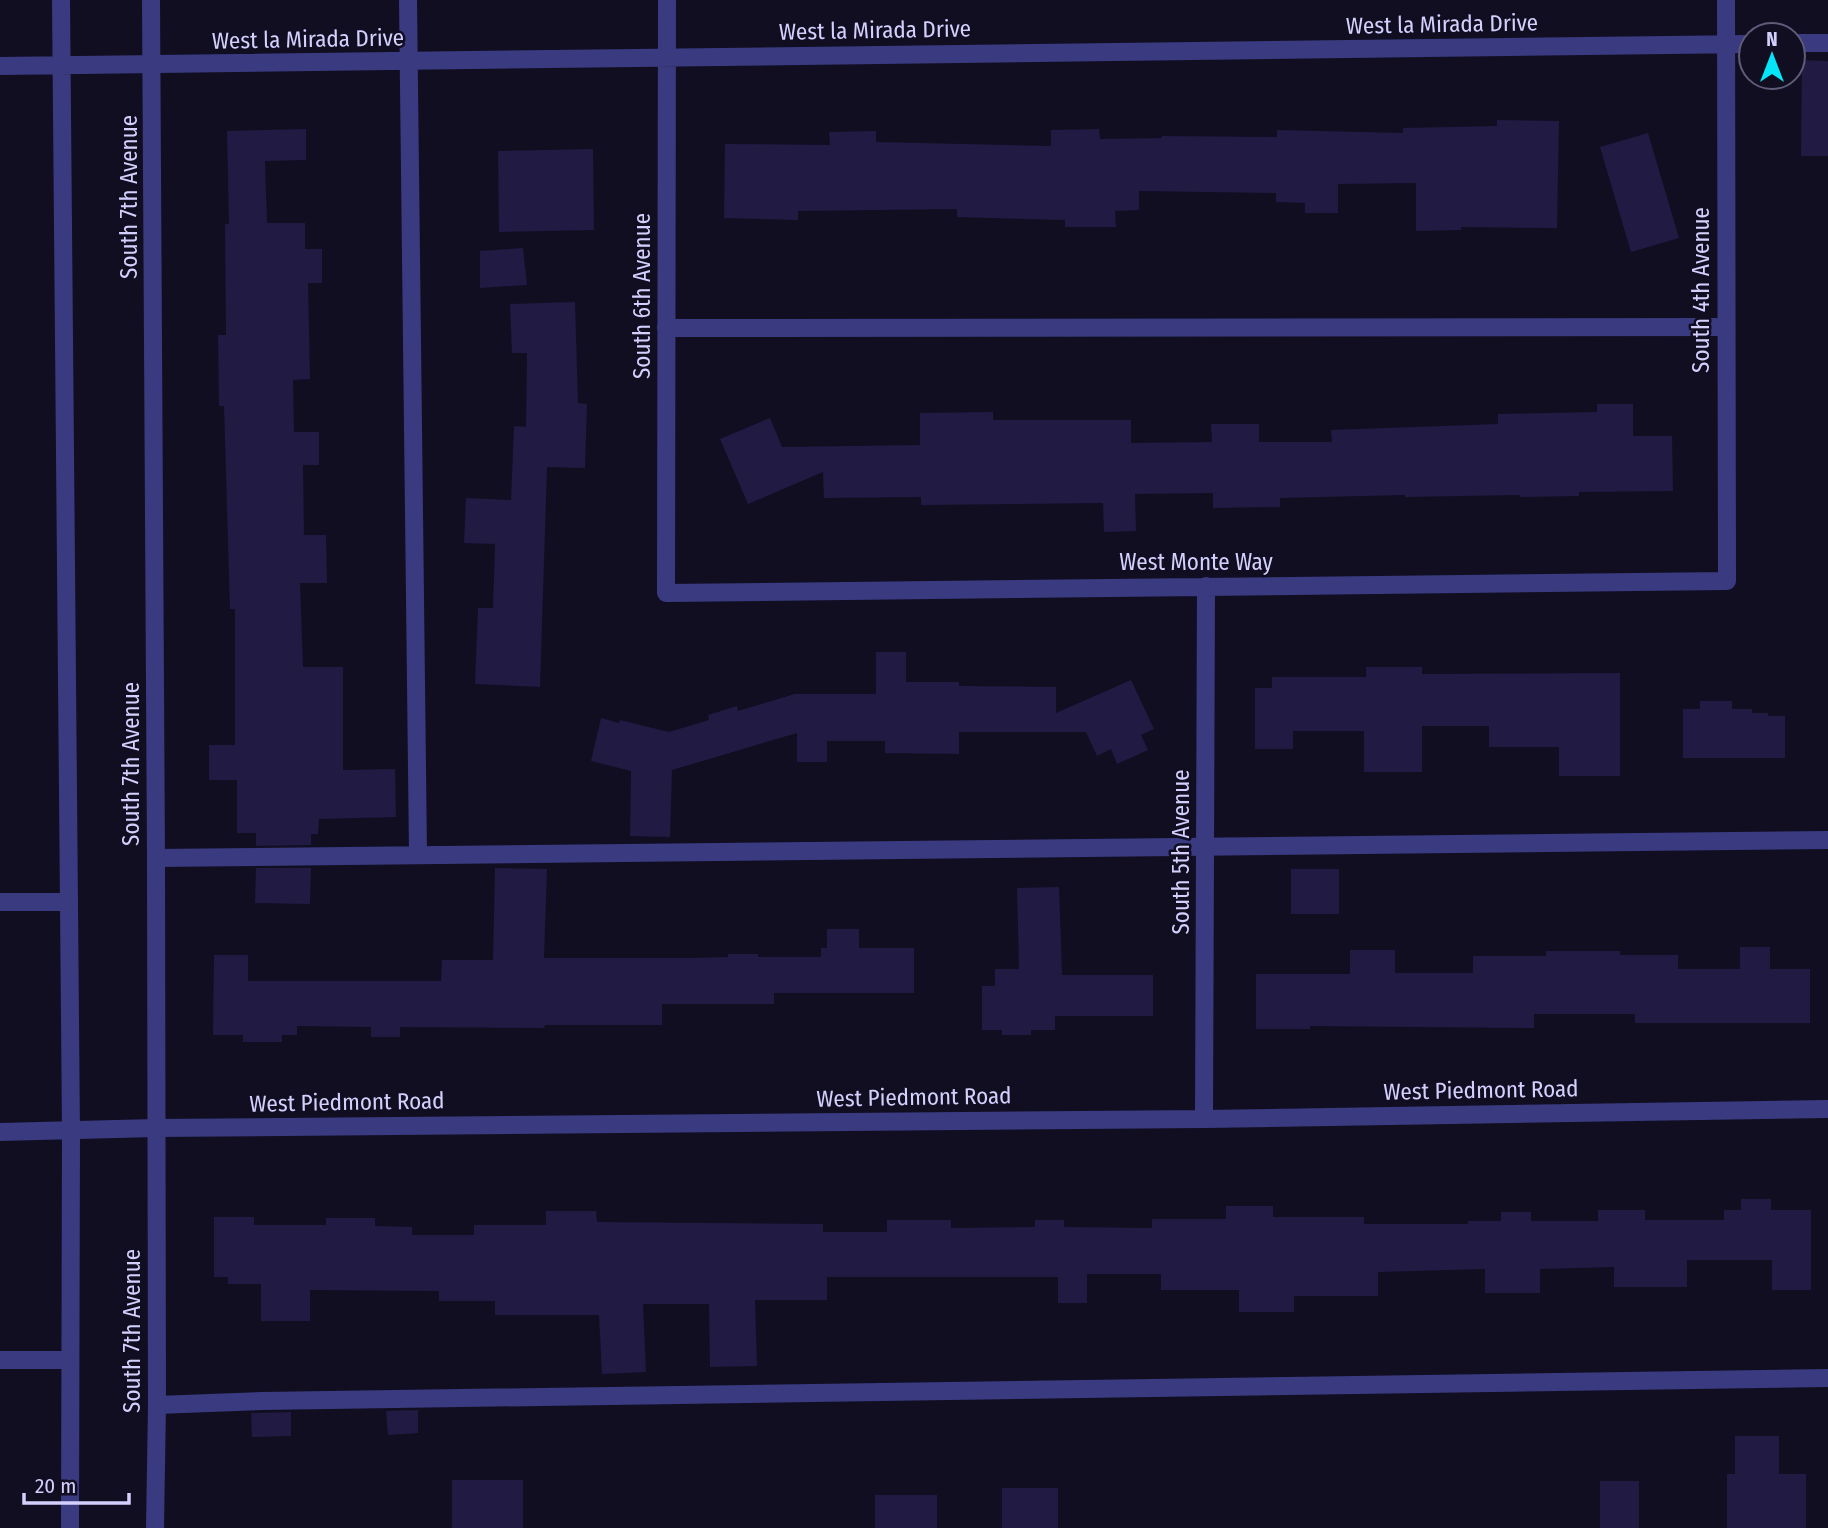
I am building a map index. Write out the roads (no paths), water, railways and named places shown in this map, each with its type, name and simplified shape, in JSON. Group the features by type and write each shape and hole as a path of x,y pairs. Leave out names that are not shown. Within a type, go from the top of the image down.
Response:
{"street":[{"path":"61,0 71,1132 70,1528"},
{"name":"South 7th Avenue","path":"151,0 156,858 155,1528"},
{"path":"408,0 418,854"},
{"name":"South 6th Avenue","path":"666,593 667,0"},
{"name":"South 4th Avenue","path":"1726,0 1727,581"},
{"path":"1807,43 1828,43"},
{"name":"West la Mirada Drive","path":"0,66 1737,45"},
{"path":"666,328 1725,327"},
{"name":"West Monte Way","path":"666,593 1727,581"},
{"name":"South 5th Avenue","path":"1204,1119 1206,586"},
{"path":"156,858 1828,840"},
{"path":"0,902 69,902"},
{"name":"West Piedmont Road","path":"0,1132 155,1128 1204,1119 1828,1109"},
{"path":"0,1360 70,1360"},
{"path":"157,1405 303,1400 1828,1378"}]}
